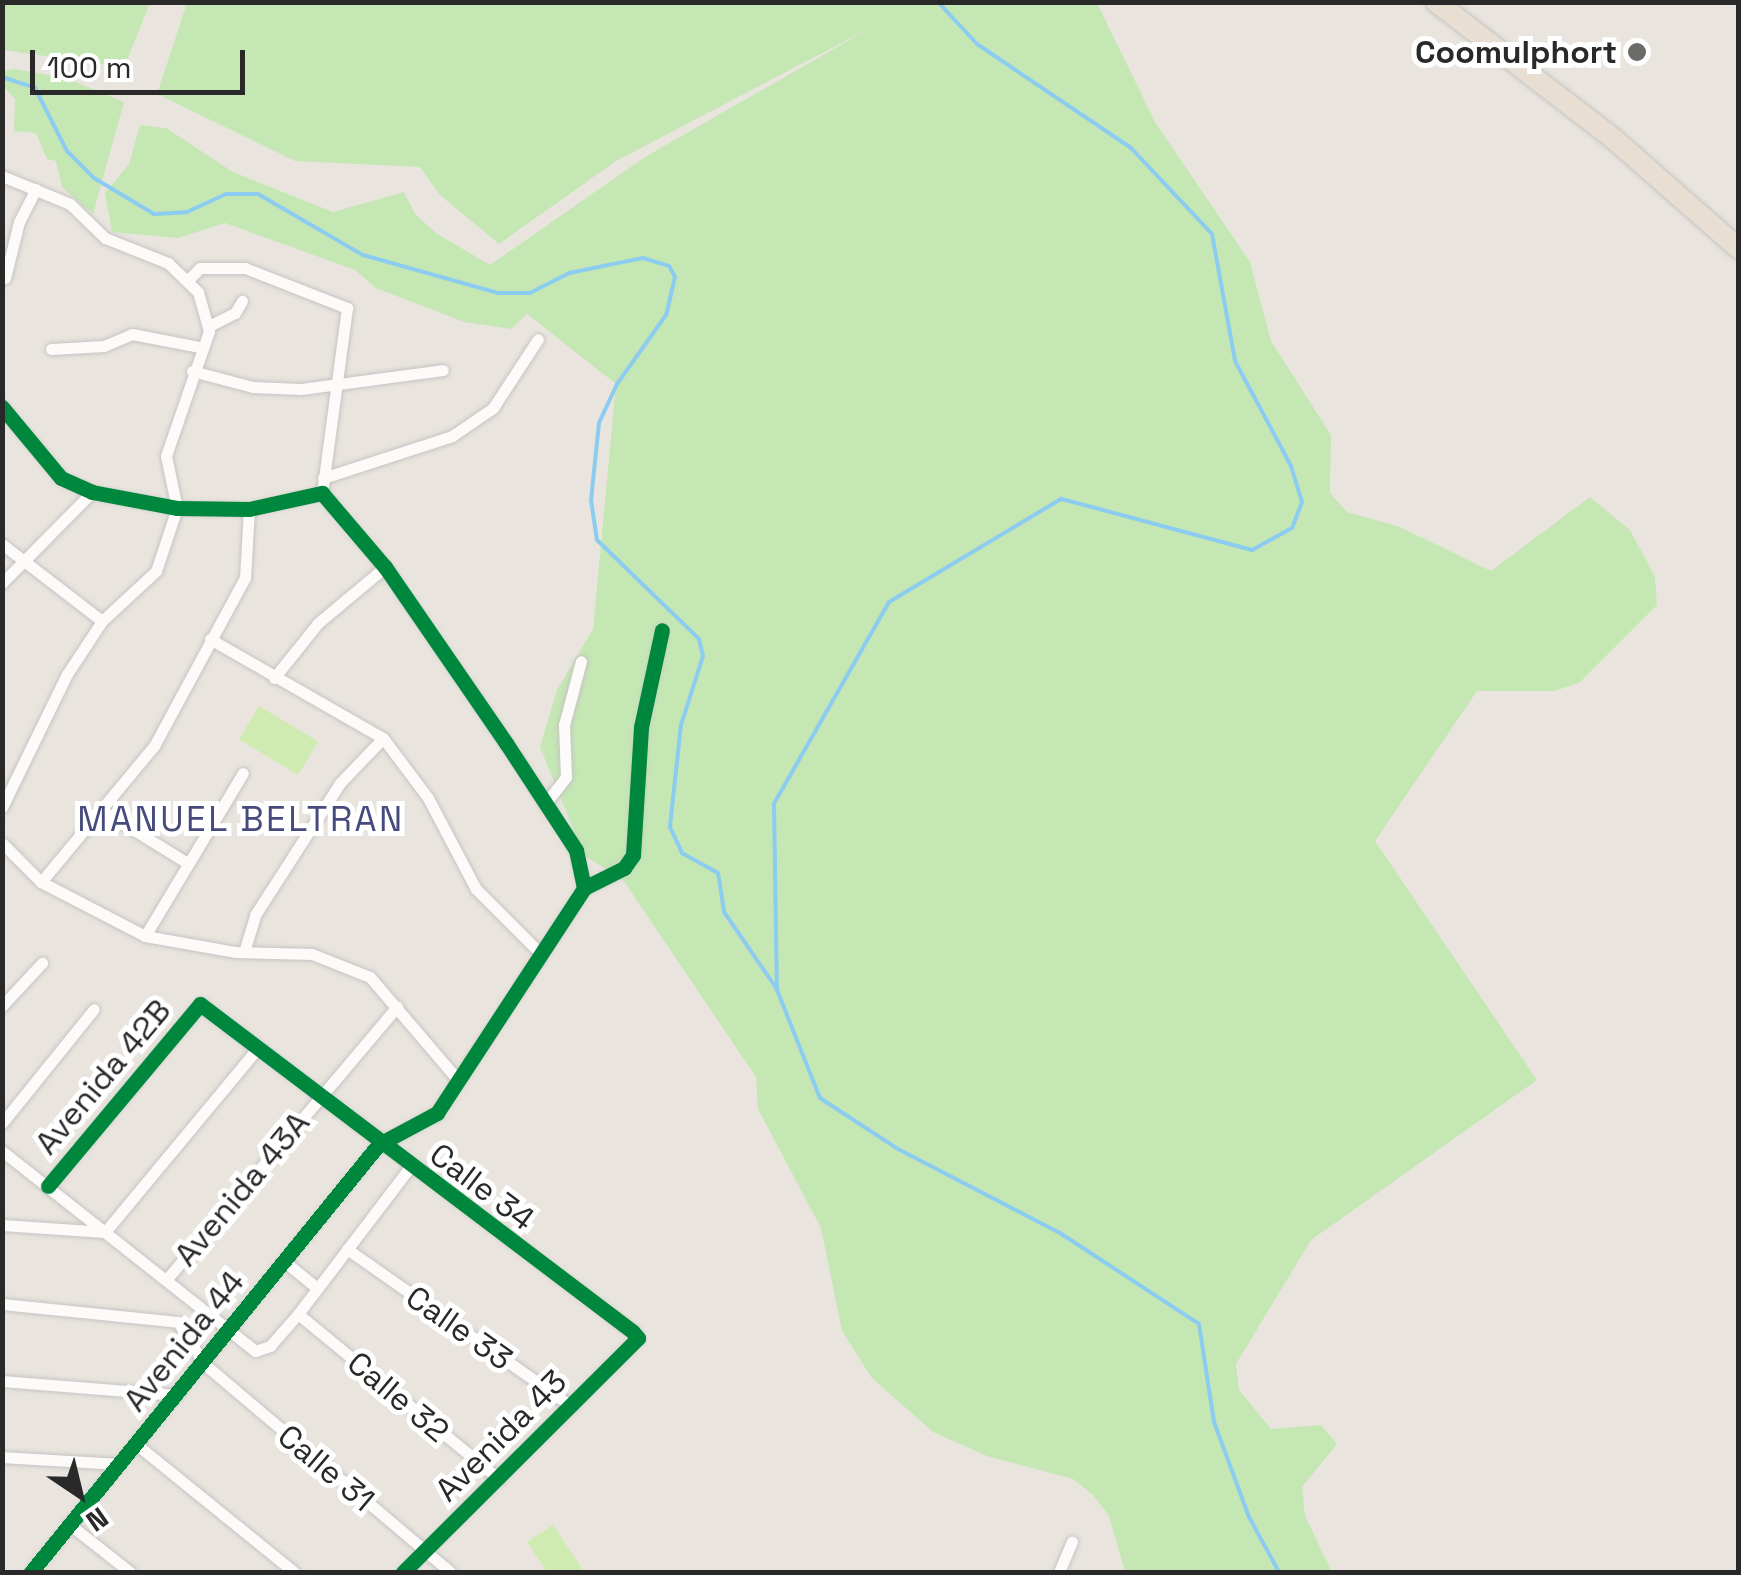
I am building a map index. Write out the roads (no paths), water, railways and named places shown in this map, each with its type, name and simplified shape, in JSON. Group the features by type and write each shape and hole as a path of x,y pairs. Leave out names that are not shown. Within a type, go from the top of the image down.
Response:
{"highway":[{"path":"1436,2 1615,140 1738,248"}],"street":[{"path":"2,176 70,204 105,238 152,254 188,280 208,326"},
{"path":"5,278 18,222 36,188"},
{"path":"188,280 200,268 245,268 342,302 349,315 322,493 385,567 545,804 581,861 584,888"},
{"path":"2,807 67,674 102,621 156,571 177,508 166,456 199,347 208,326 234,313 242,301"},
{"path":"51,349 104,346 132,334 199,347"},
{"path":"323,478 452,436 493,408 538,339"},
{"path":"192,371 253,388 338,385 443,370"},
{"path":"2,407 6,424 61,478 92,492 177,508 248,509 322,493"},
{"path":"2,582 92,492"},
{"path":"42,882 154,746 245,578 248,509"},
{"path":"2,544 102,621"},
{"path":"274,678 318,623 385,567"},
{"path":"380,1144 437,1113 538,951 584,888 624,868 632,855 641,727 662,630"},
{"path":"210,639 384,738 428,798 476,889 538,951"},
{"path":"545,804 566,777 564,724 581,661"},
{"path":"244,952 255,915 329,800 384,738"},
{"path":"146,936 186,862 244,773"},
{"path":"103,811 186,862"},
{"path":"2,843 42,882 146,936 244,952 312,954 370,978 458,1080"},
{"path":"2,1006 42,962"},
{"name":"Calle 34","path":"200,1004 638,1338"},
{"name":"Avenida 42B","path":"48,1186 200,1004"},
{"name":"Avenida 43A","path":"166,1280 397,1006"},
{"path":"2,1124 94,1010"},
{"path":"106,1232 257,1048"},
{"name":"Avenida 44","path":"30,1572 380,1144"},
{"path":"2,1151 229,1331 263,1350 298,1314 410,1167"},
{"path":"2,1225 106,1232"},
{"name":"Calle 33","path":"348,1249 571,1406"},
{"path":"285,1262 317,1288"},
{"name":"Calle 31","path":"2,1304 178,1322 203,1362 450,1572"},
{"name":"Calle 32","path":"298,1314 499,1479"},
{"name":"Avenida 43","path":"403,1572 638,1338"},
{"path":"2,1382 176,1396"},
{"path":"136,1444 294,1572"},
{"path":"2,1457 120,1464"},
{"path":"69,1524 130,1572"},
{"path":"1059,1572 1072,1542"}],"waterway":[{"path":"938,2 977,44 1131,148 1212,234 1235,361 1291,466 1302,502 1292,528 1252,550 1061,499 889,602 774,804 777,990 820,1098 898,1149 1060,1233 1199,1324 1214,1422 1249,1517 1279,1572"},
{"path":"2,77 35,88 67,151 94,178 154,214 187,212 226,194 258,194 363,255 498,293 530,293 569,273 643,258 669,266 675,277 666,315 617,384 599,423 591,500 597,540 699,639 703,656 681,725 670,827 682,853 718,873 724,912 777,989"}],"place":[{"name":"Coomulphort","path":"1637,52"}],"district":[{"name":"MANUEL BELTRAN","path":"241,819"}]}
